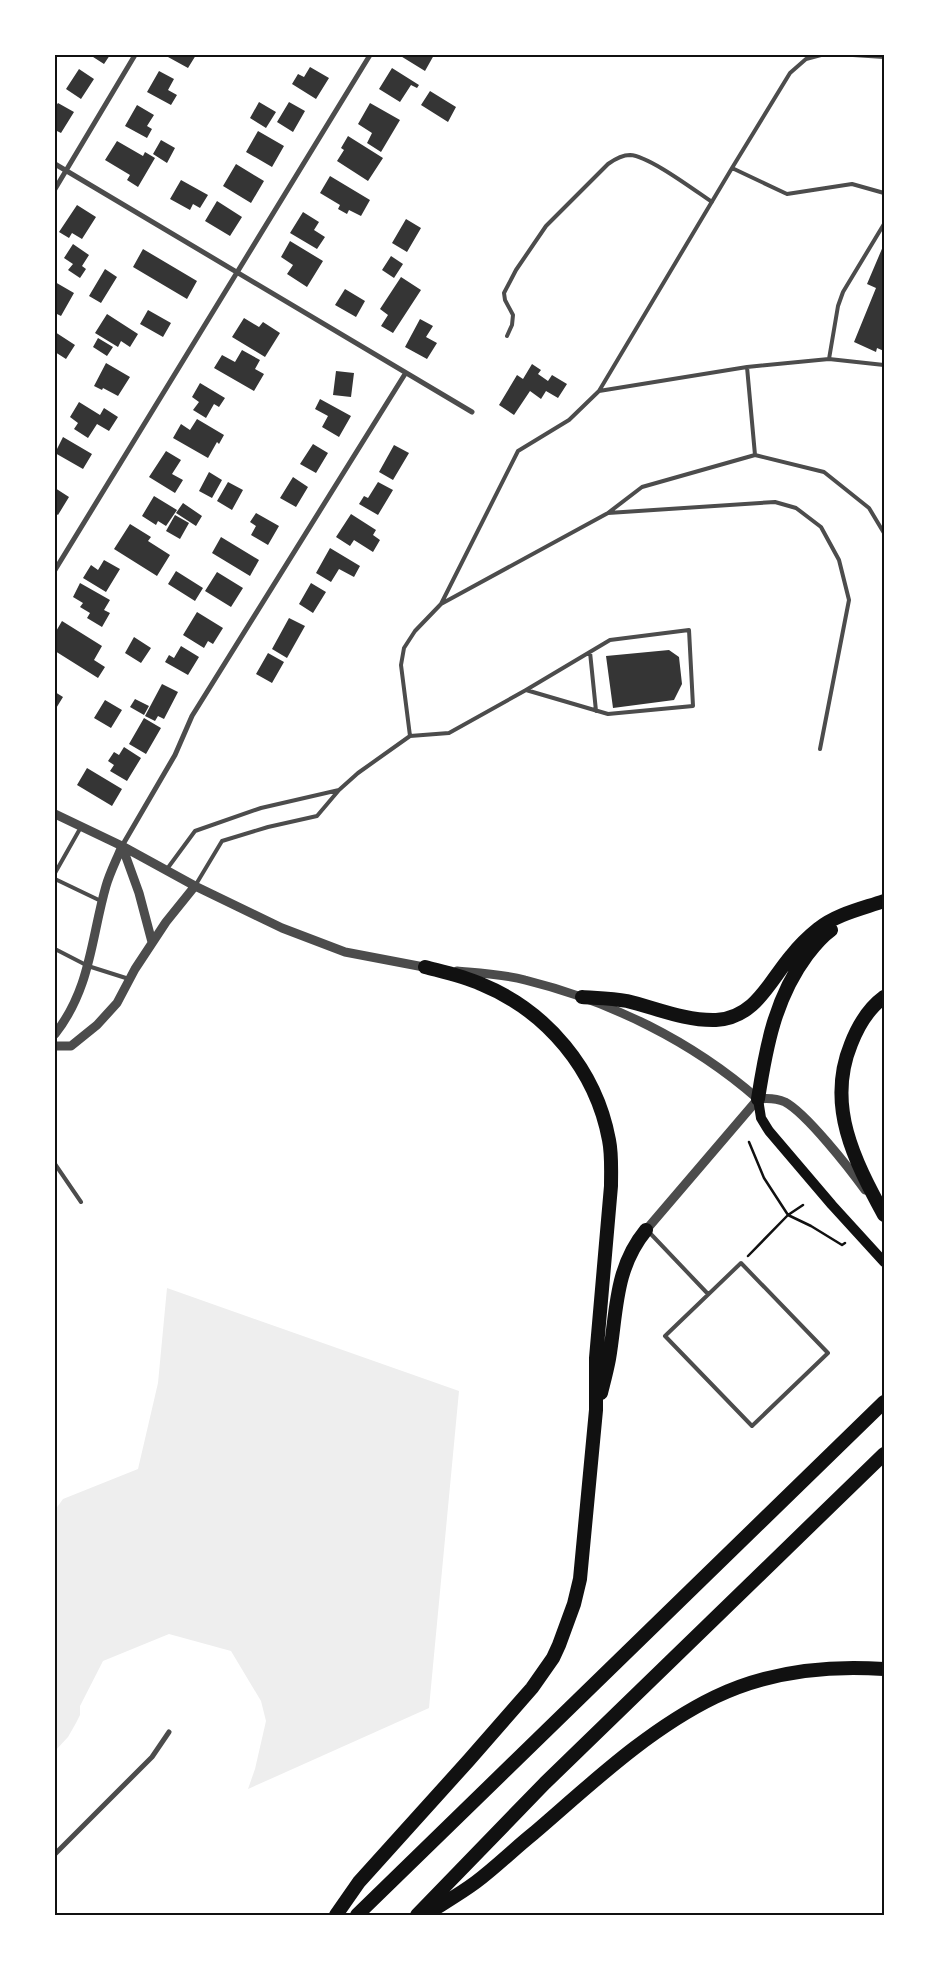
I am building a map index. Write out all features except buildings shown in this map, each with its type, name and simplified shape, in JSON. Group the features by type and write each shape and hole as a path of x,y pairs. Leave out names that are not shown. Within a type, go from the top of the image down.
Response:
{"highway":[{"path":"582,997 625,1001 675,1015 696,1018 717,1020 732,1016 746,1010 759,1000 790,956 820,928 839,916 884,901"},
{"path":"758,1099 771,1030 782,998 800,964 825,934 870,906"},
{"path":"336,1915 359,1882 476,1753 532,1688 553,1658 574,1604 580,1579 596,1410 596,1358 612,1162 606,1126 596,1096 572,1054 539,1019 502,994 480,984 425,967"},
{"path":"884,997 866,1017 854,1036 844,1060 840,1090 845,1129 864,1175 884,1215"},
{"path":"596,1410 609,1360 619,1287 624,1268 629,1254 646,1230"},
{"path":"844,1441 884,1393"},
{"path":"357,1915 884,1402"},
{"path":"417,1915 565,1764 884,1454"},
{"path":"424,1915 476,1882 613,1766 659,1731 695,1707 736,1688 799,1671 842,1667 884,1669"}],"main road":[{"path":"758,1099 762,1118 769,1131 884,1262"}],"street":[{"path":"55,189 135,55"},
{"path":"55,570 370,55"},
{"path":"55,164 405,374 472,412"},
{"path":"55,1034 62,1025 82,984 88,966 106,886 122,846 175,755 192,716 405,374"},
{"path":"55,814 80,828 122,846 195,886 282,928 345,952 425,967 494,974 524,980 582,997 633,1018 681,1044 725,1072 758,1099 771,1098 784,1101 795,1109 828,1143 884,1215"},
{"path":"122,846 139,893 152,942"},
{"path":"55,1046 71,1046 97,1025 116,1003 152,942 195,886"},
{"path":"646,1230 758,1099"},
{"path":"55,1854 152,1757 169,1732"}],"lane":[{"path":"410,736 401,665 404,648 415,631 441,604 518,451 570,420 599,392 790,72 806,59 821,55"},
{"path":"853,55 884,57"},
{"path":"507,336 512,325 513,315 505,300 504,293 516,270 546,226 608,164 628,155 638,156 653,163 712,202"},
{"path":"732,168 786,194 852,184 884,193"},
{"path":"829,359 838,306 843,292 884,224"},
{"path":"599,392 748,367 829,359 884,366"},
{"path":"748,367 755,456"},
{"path":"441,604 608,512 642,487 755,456 824,472 869,508 884,533"},
{"path":"608,512 776,502 796,508 821,527 839,560 849,600 820,749"},
{"path":"195,886 222,840 317,816 339,790 358,773 410,736 448,733 526,690 610,640 689,630 692,706 608,714 526,690"},
{"path":"590,652 596,711"},
{"path":"167,870 195,831 261,808 339,790"},
{"path":"55,873 80,828"},
{"path":"55,879 103,902"},
{"path":"55,949 88,966 130,979"},
{"path":"55,1164 81,1202"},
{"path":"646,1230 708,1294"},
{"path":"741,1263 828,1353 752,1426 665,1336 708,1294 741,1263"}],"path":[{"path":"749,1142 764,1178 788,1215 811,1226 842,1245 845,1243"},
{"path":"741,1263 788,1215 803,1206"}],"shaded area":[{"path":"167,1288 459,1391 429,1708 248,1789 255,1769 266,1721 261,1701 231,1651 169,1634 103,1661 80,1706 80,1715 76,1723 68,1737 55,1751 55,1510 63,1499 138,1469 158,1383"}]}
